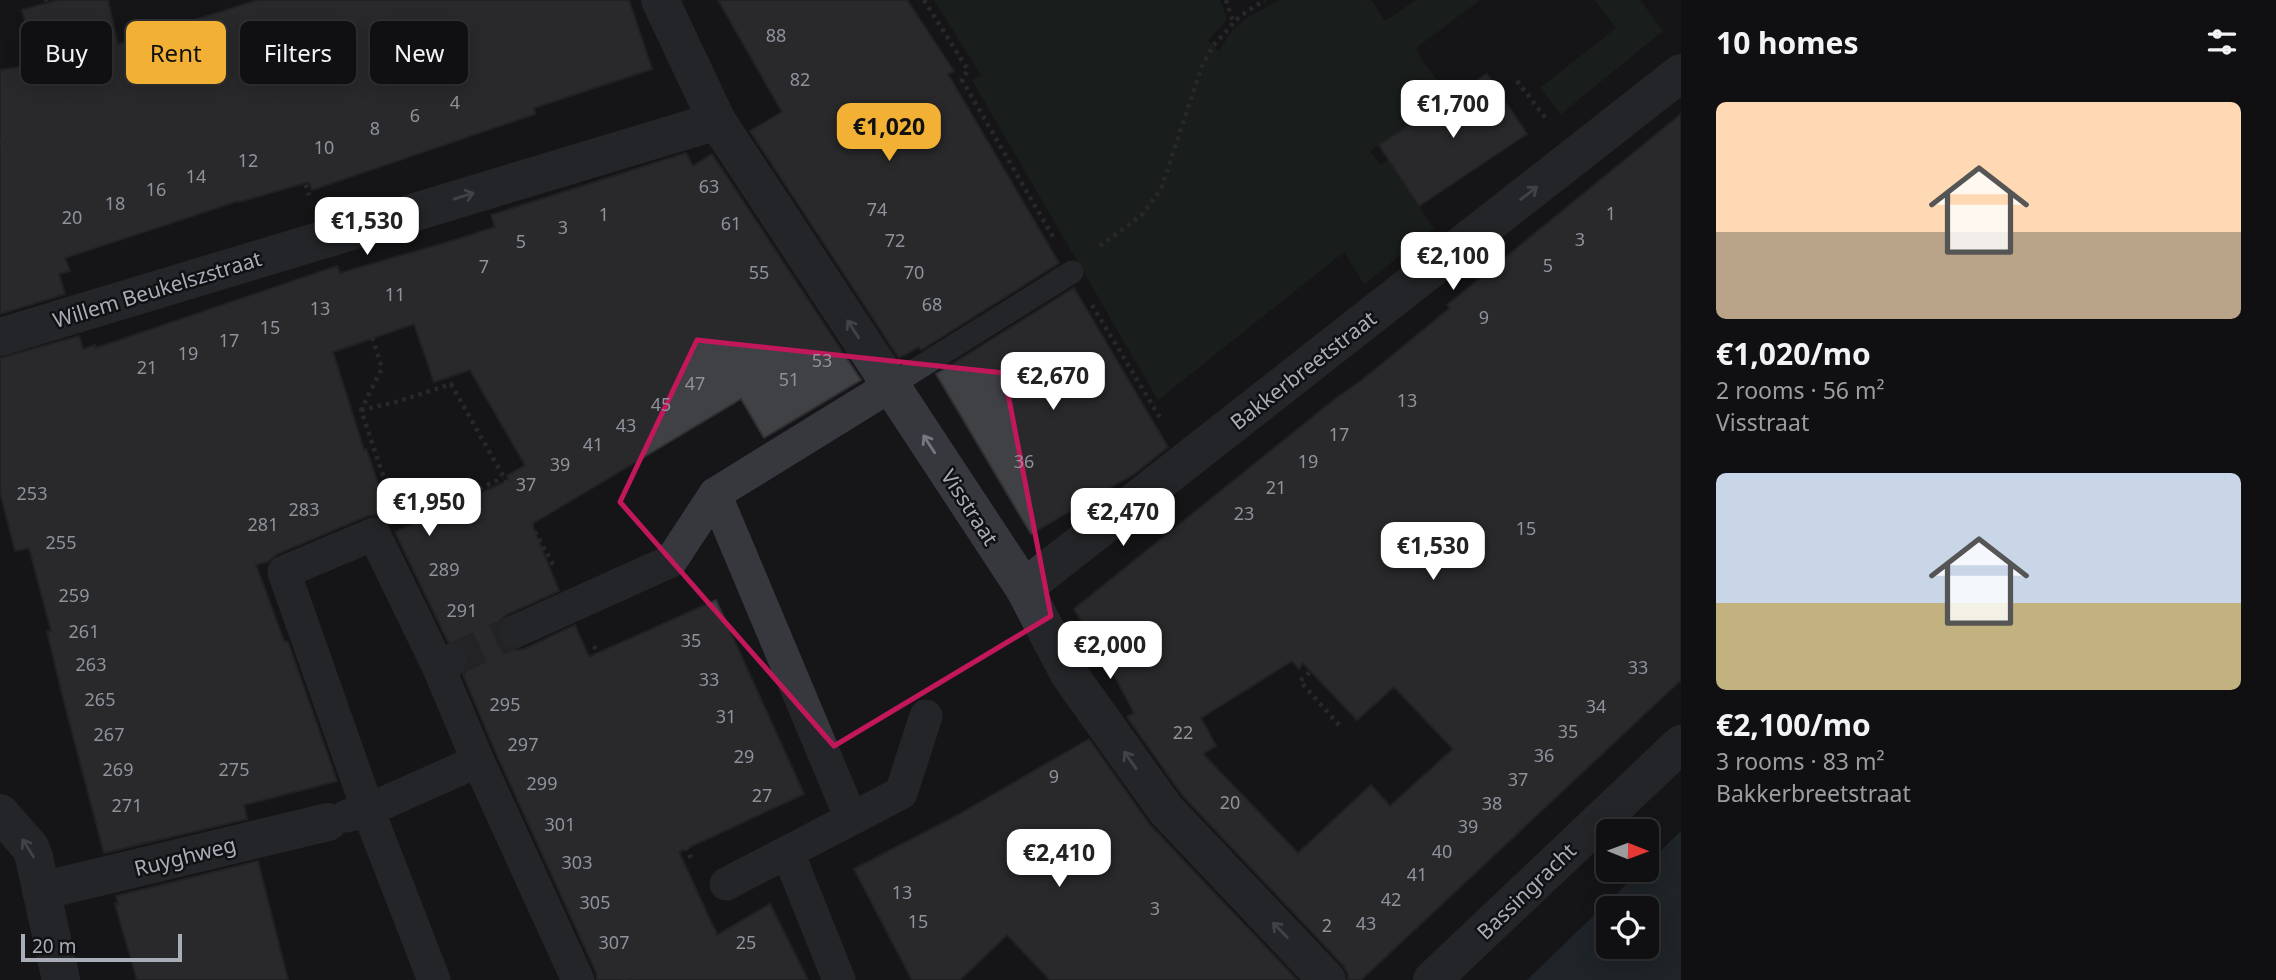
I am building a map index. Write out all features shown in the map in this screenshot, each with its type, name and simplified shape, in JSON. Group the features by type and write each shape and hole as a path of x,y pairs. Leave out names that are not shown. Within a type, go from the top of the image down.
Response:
{"street":[{"name":"Visstraat","path":"660,0 717,121 1024,588 1069,674 1166,810 1327,980"},
{"name":"Bakkerbreetstraat","path":"1024,588 1681,73"},
{"name":"Willem Beukelszstraat","path":"0,337 717,121"},
{"path":"516,631 671,561 715,494 890,386"},
{"path":"715,494 851,818"},
{"path":"434,980 368,810 284,572 387,529 444,664 478,761 578,980"},
{"path":"726,884 901,793 926,716"},
{"name":"Bassingracht","path":"1432,980 1681,744"},
{"path":"328,821 368,810 478,761"},
{"path":"0,813 30,847 61,980"},
{"name":"Ruyghweg","path":"41,891 328,821"},
{"path":"788,853 838,980"}],"lane":[{"path":"890,386 1072,272"}],"path":[{"path":"0,143 75,125 46,0"},
{"path":"924,0 968,70 962,80 1072,272 1186,462"},
{"path":"1226,0 1233,22"},
{"path":"1072,272 1076,259 1118,234 1142,215 1161,190 1202,66 1213,46 1233,22 1265,0"},
{"path":"166,96 240,71"},
{"path":"275,84 382,368 361,410 387,529 503,478"},
{"path":"1411,286 1553,458"},
{"path":"1339,724 1300,681 1681,346"},
{"path":"361,410 451,384 575,604 697,871 726,884 717,929 622,980"}],"highlighted area":[{"path":"697,340 1004,373 1051,616 834,746 620,502"}],"shaded area":[{"path":"934,0 1220,0 1227,19 1208,41 1219,51 1232,30 1250,16 1280,0 1371,0 1385,21 1416,0 1480,0 1416,48 1421,59 1451,97 1370,151 1380,165 1388,160 1434,229 1364,284 1344,252 1158,400 972,80 981,75"},
{"path":"1595,0 1640,0 1663,31 1561,114 1540,88 1616,28"},
{"path":"1681,831 1681,980 1527,980 1596,913 1596,959 1659,959 1659,896 1614,896 1629,882 1659,882 1659,852"}],"building":[{"path":"58,0 108,0 118,44 126,41 126,84 226,84 226,21 191,21 258,0 629,0 652,69 534,108 535,114 312,190 309,182 238,201 65,258 70,271 59,274 65,294 0,314 0,70 21,67 21,84 112,84 112,21 25,21 22,10"},
{"path":"718,0 907,0 954,71 948,74 1059,263 921,350 919,347 899,358 750,131 782,112"},
{"path":"1487,74 1527,134 1419,206 1379,145"},
{"path":"1681,114 1681,680 1361,980 1348,980 1343,965 1183,796 1127,717 1134,713 1074,609 1362,380 1450,308 1447,305","holes":["1292,661 1299,669 1303,663 1357,720 1394,687 1453,749 1390,806 1371,785 1298,853 1203,754 1216,746 1201,718"]},
{"path":"686,153 693,166 712,154 861,380 764,438 741,399 532,524 559,591 508,614 500,620 497,630 499,640 504,646 515,650 524,649 575,625 589,657 716,600 804,794 679,852 717,935 770,904 808,980 597,980 596,972 463,675 469,664 467,653 461,645 448,642 395,532 509,480 507,476 525,465 470,370 434,382 414,324 333,352 364,450 366,449 390,517 386,519 375,515 367,516 256,565 284,641 288,642 337,781 244,805 247,819 104,853 64,702 47,632 51,631 29,548 15,551 0,492 0,358 79,336 83,349 95,345 96,348 337,266 340,273 495,227 491,215"},
{"path":"1074,288 1168,447 1134,474 1031,534 936,374"},
{"path":"1089,739 1150,825 1297,980 1050,980 1007,935 960,980 912,980 854,869 956,816"},
{"path":"258,861 288,980 137,980 115,904 118,904 116,896"}],"tunnel":[{"path":"450,661 516,631"}]}
